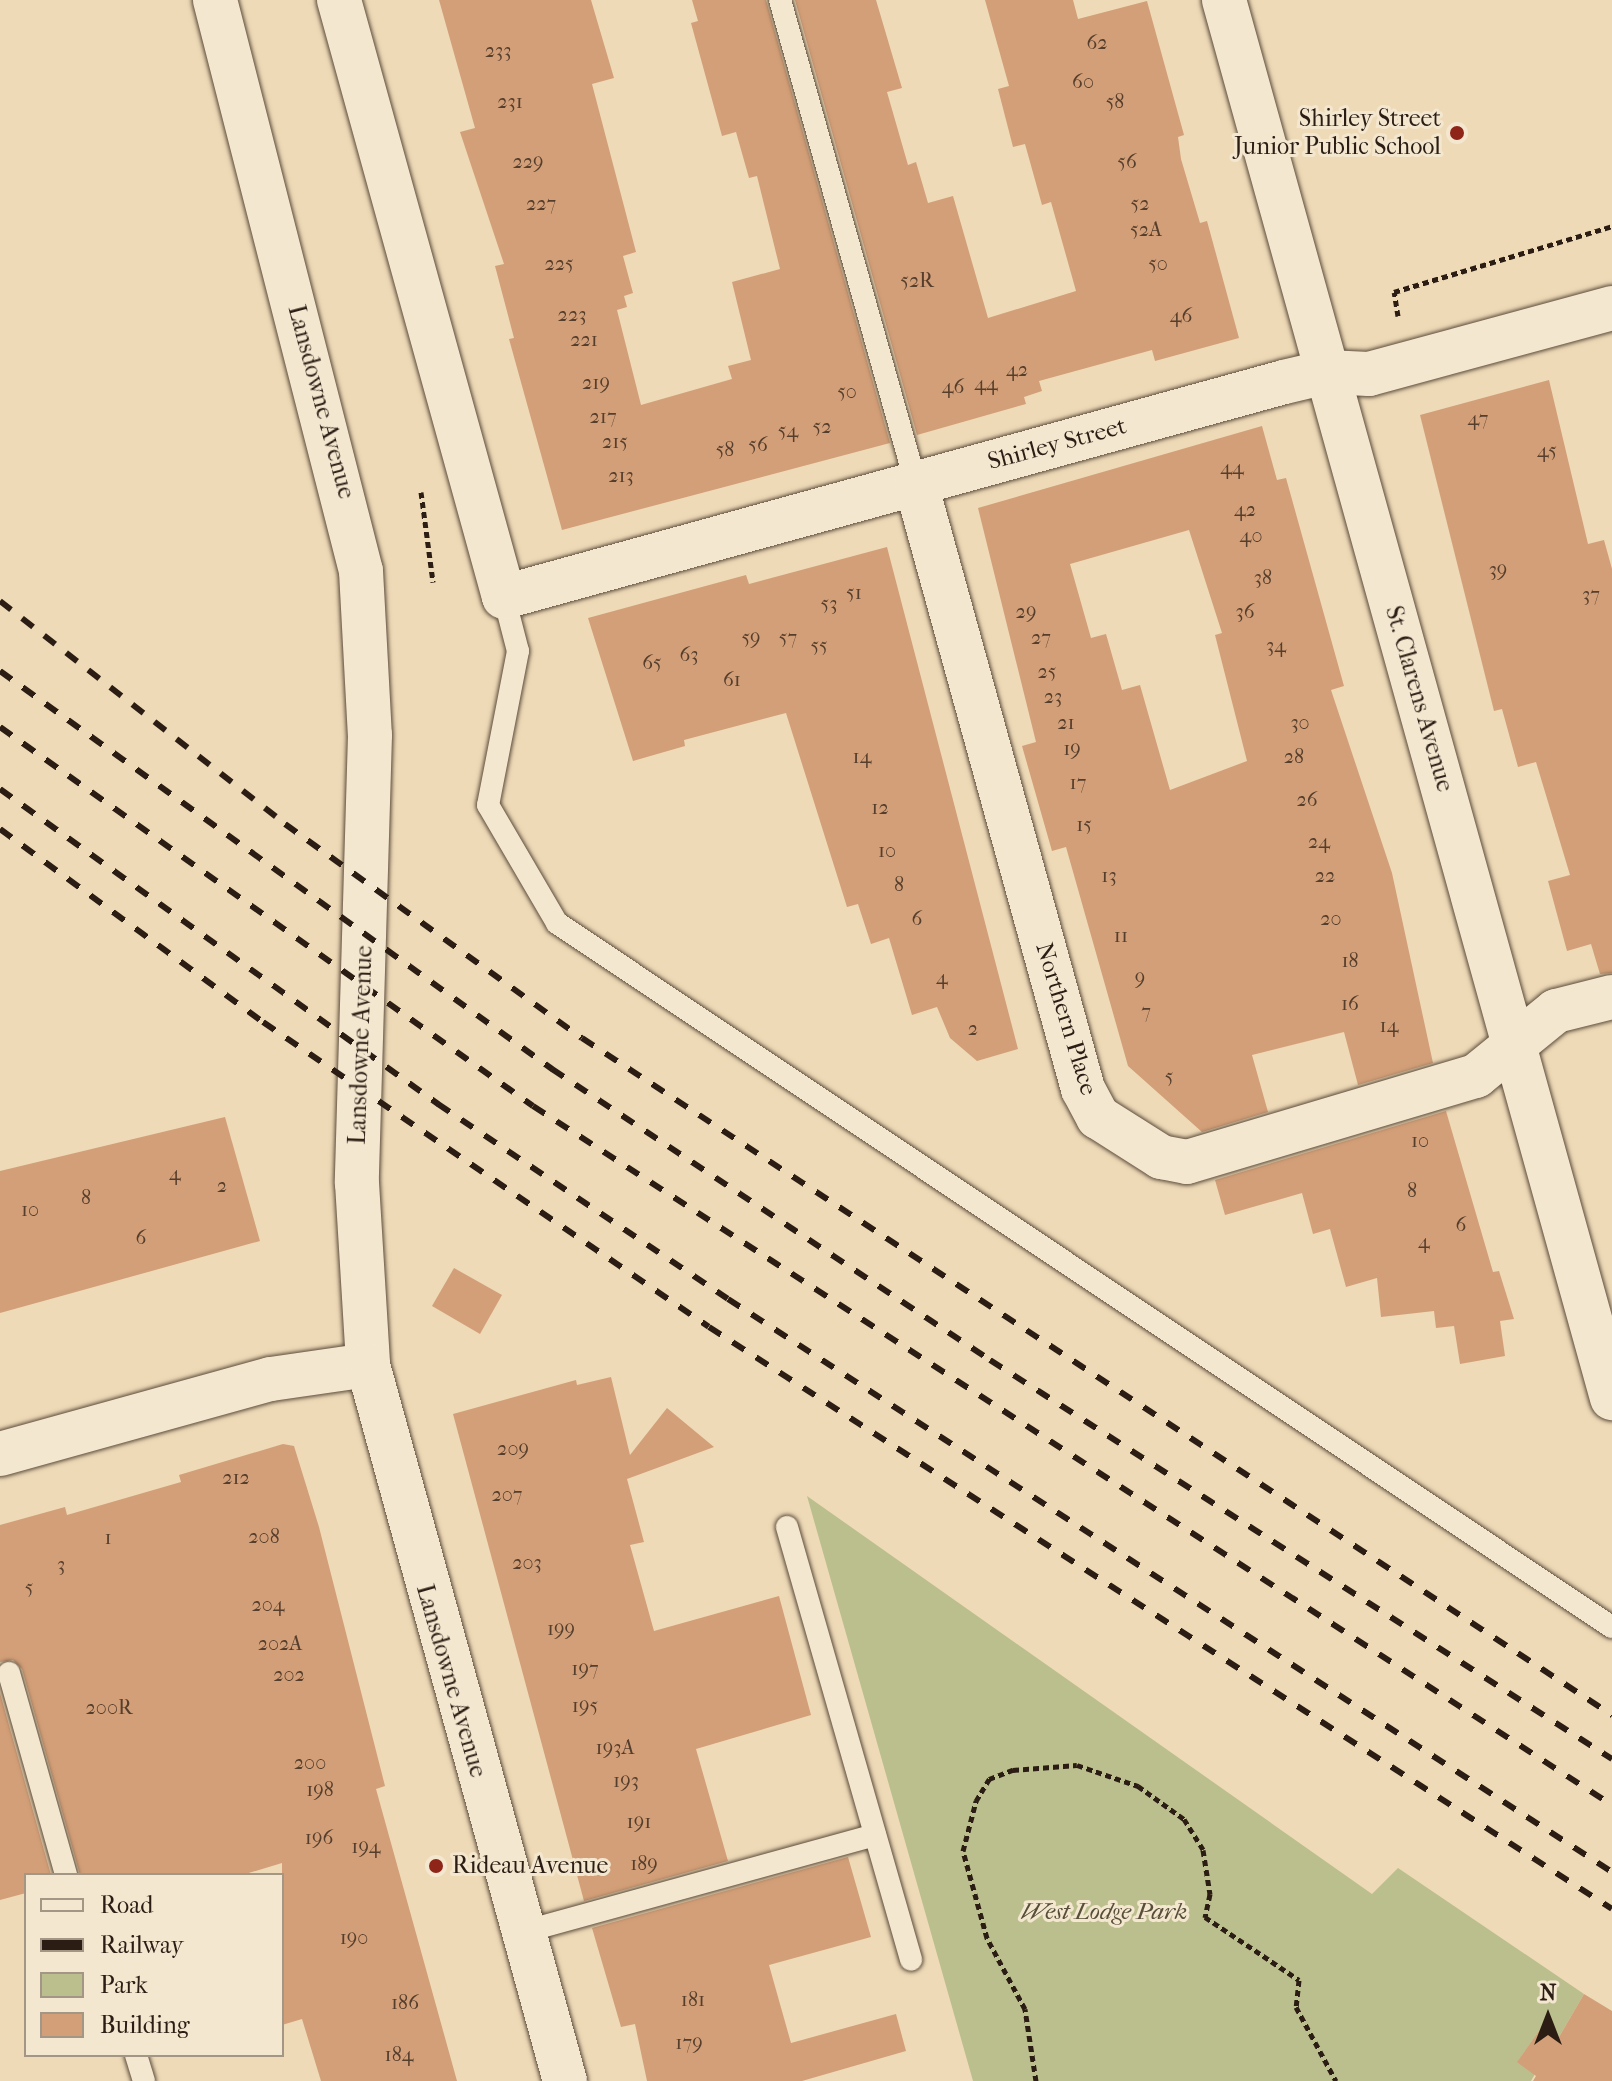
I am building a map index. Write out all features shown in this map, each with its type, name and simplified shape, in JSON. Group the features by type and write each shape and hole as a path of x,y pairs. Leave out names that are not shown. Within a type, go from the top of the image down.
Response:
{"street":[{"name":"Lansdowne Avenue","path":"215,0 361,571 370,735 357,1183 368,1365 565,2081"},
{"path":"339,0 504,597"},
{"name":"St. Clarens Avenue","path":"1224,0 1612,1398"},
{"name":"Shirley Street","path":"504,597 1326,372 1369,374 1612,308"},
{"name":"Northern Place","path":"916,484 1083,1089 1098,1117 1161,1157 1187,1162 1476,1076 1556,1011 1612,997"},
{"path":"0,1454 271,1379 368,1365"}],"lane":[{"path":"780,0 916,484"},
{"path":"504,597 518,651 488,805 557,923 1612,1627"},
{"path":"787,1527 911,1960"},
{"path":"9,1673 65,1873"},
{"path":"523,1932 875,1835"},
{"path":"137,2057 144,2081"}],"path":[{"path":"1393,327 1399,315 1394,292 1612,226"},
{"path":"421,492 433,582"},
{"path":"1036,2081 1025,2009 987,1938 963,1851 976,1801 989,1779 1013,1770 1077,1765 1138,1786 1184,1819 1203,1850 1210,1894 1205,1917 1299,1980 1296,2007 1336,2081"}],"green space":[{"name":"West Lodge Park","path":"807,1496 1372,1894 1398,1868 1584,1994 1559,2037 1541,2028 1518,2061 1535,2074 1531,2081 973,2081"}],"building":[{"path":"439,0 591,0 614,78 592,84 636,252 623,256 633,293 624,296 627,307 617,310 641,405 732,379 728,366 751,360 732,282 780,269 757,176 749,178 736,132 722,136 691,23 698,21 692,0 766,0 890,443 562,530 509,339 514,338 495,266 504,264 460,132 475,128"},
{"path":"795,0 876,0 902,88 887,92 908,165 916,162 928,203 953,196 988,318 1076,291 1051,202 1042,205 1025,144 1013,147 998,89 1009,86 985,0 1073,0 1078,19 1147,1 1184,135 1178,137 1181,159 1200,223 1207,221 1239,338 1155,361 1152,350 1039,381 1042,391 1024,397 1026,404 917,435"},
{"path":"1549,380 1588,544 1604,540 1612,569 1612,973 1600,974 1591,944 1567,951 1548,881 1570,875 1536,762 1518,767 1502,709 1494,711 1420,415"},
{"path":"1262,426 1277,480 1286,478 1344,686 1331,690 1392,873 1433,1063 1358,1085 1344,1032 1252,1055 1268,1112 1202,1132 1128,1066 1066,847 1052,851 1022,746 1036,742 978,508","holes":["1189,530 1222,633 1215,635 1247,761 1170,790 1140,685 1122,690 1106,634 1091,638 1070,564"]},
{"path":"887,547 1018,1049 977,1061 950,1038 937,1007 912,1015 889,938 871,944 858,904 847,907 786,713 684,740 685,746 633,761 588,618 746,575 749,584"},
{"path":"1446,1111 1493,1272 1499,1271 1514,1319 1500,1321 1505,1356 1460,1364 1454,1326 1436,1328 1434,1311 1381,1317 1377,1278 1346,1287 1330,1229 1313,1234 1302,1193 1225,1215 1215,1180"},
{"path":"225,1117 260,1241 0,1313 0,1171"},
{"path":"454,1268 502,1295 480,1334 432,1306"},
{"path":"611,1377 630,1455 667,1408 714,1447 627,1479 644,1542 630,1545 654,1631 779,1596 811,1715 696,1749 728,1861 584,1901 453,1414 576,1380 577,1385"},
{"path":"283,1444 294,1446 319,1527 385,1786 376,1789 457,2081 321,2081 302,2019 284,2024 282,1863 249,1873 79,1873 22,1669 13,1660 0,1662 0,1525 65,1507 67,1515 181,1482 179,1475"},
{"path":"0,1693 50,1873 24,1873 24,1894 0,1900"},
{"path":"848,1857 871,1937 769,1965 791,2043 896,2014 906,2051 802,2081 647,2081 635,2024 621,2027 592,1928"},
{"path":"1584,1994 1612,2011 1612,2081 1533,2081 1536,2076 1517,2062 1541,2028 1559,2037"}],"railway":[{"path":"0,601 285,824 582,1038 1612,1715"},
{"path":"0,671 552,1069 990,1360 1612,1759"},
{"path":"0,727 533,1106 1612,1805"},
{"path":"0,789 438,1104 728,1299 1612,1872"},
{"path":"0,829 263,1022 709,1327 1612,1909"}],"place":[{"name":"Shirley Street Junior Public School","path":"1457,133"},
{"name":"Rideau Avenue","path":"436,1866"}]}
